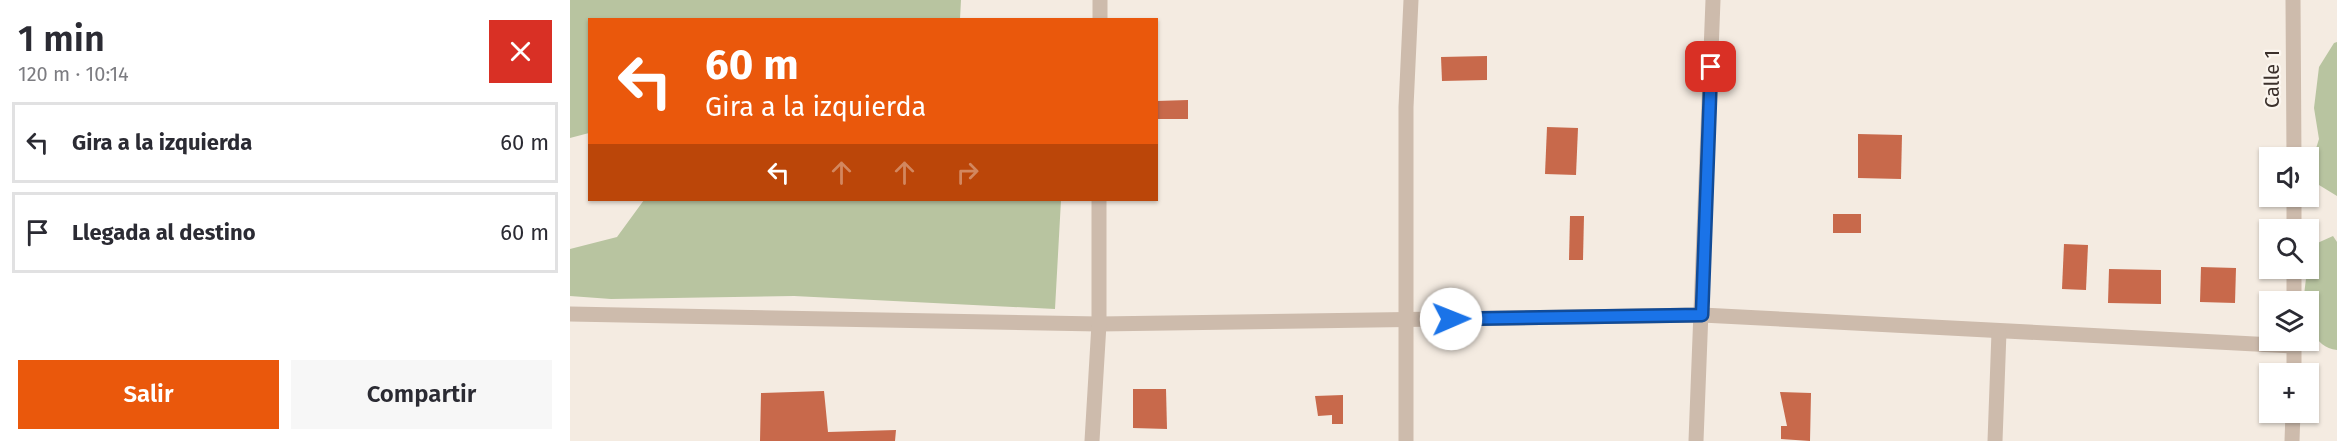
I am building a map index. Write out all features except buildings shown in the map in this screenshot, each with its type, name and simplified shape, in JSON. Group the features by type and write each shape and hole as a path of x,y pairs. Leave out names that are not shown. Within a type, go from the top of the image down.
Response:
{"street":[{"path":"1100,0 1100,18"},
{"path":"1406,441 1407,107 1411,0"},
{"path":"1696,441 1713,0"},
{"name":"Calle 1","path":"2293,0 2294,147"},
{"path":"1092,441 1099,324 1099,201"},
{"path":"570,314 1099,324 1702,315 1999,332 2259,342"},
{"path":"1995,441 1999,332"},
{"path":"2292,441 2293,423"}],"green space":[{"path":"570,0 961,0 960,18 588,18 588,133 570,138"},
{"path":"2337,42 2337,196 2319,185 2319,147 2316,147 2319,139 2314,108 2319,67 2334,43"},
{"path":"643,201 1061,201 1055,309 794,296 611,299 570,296 570,249 617,237"},
{"path":"2333,236 2337,242 2337,350 2319,341 2319,291 2304,291 2306,279 2319,279 2319,242"}],"route":[{"path":"1451,319 1702,315 1711,67"}]}
